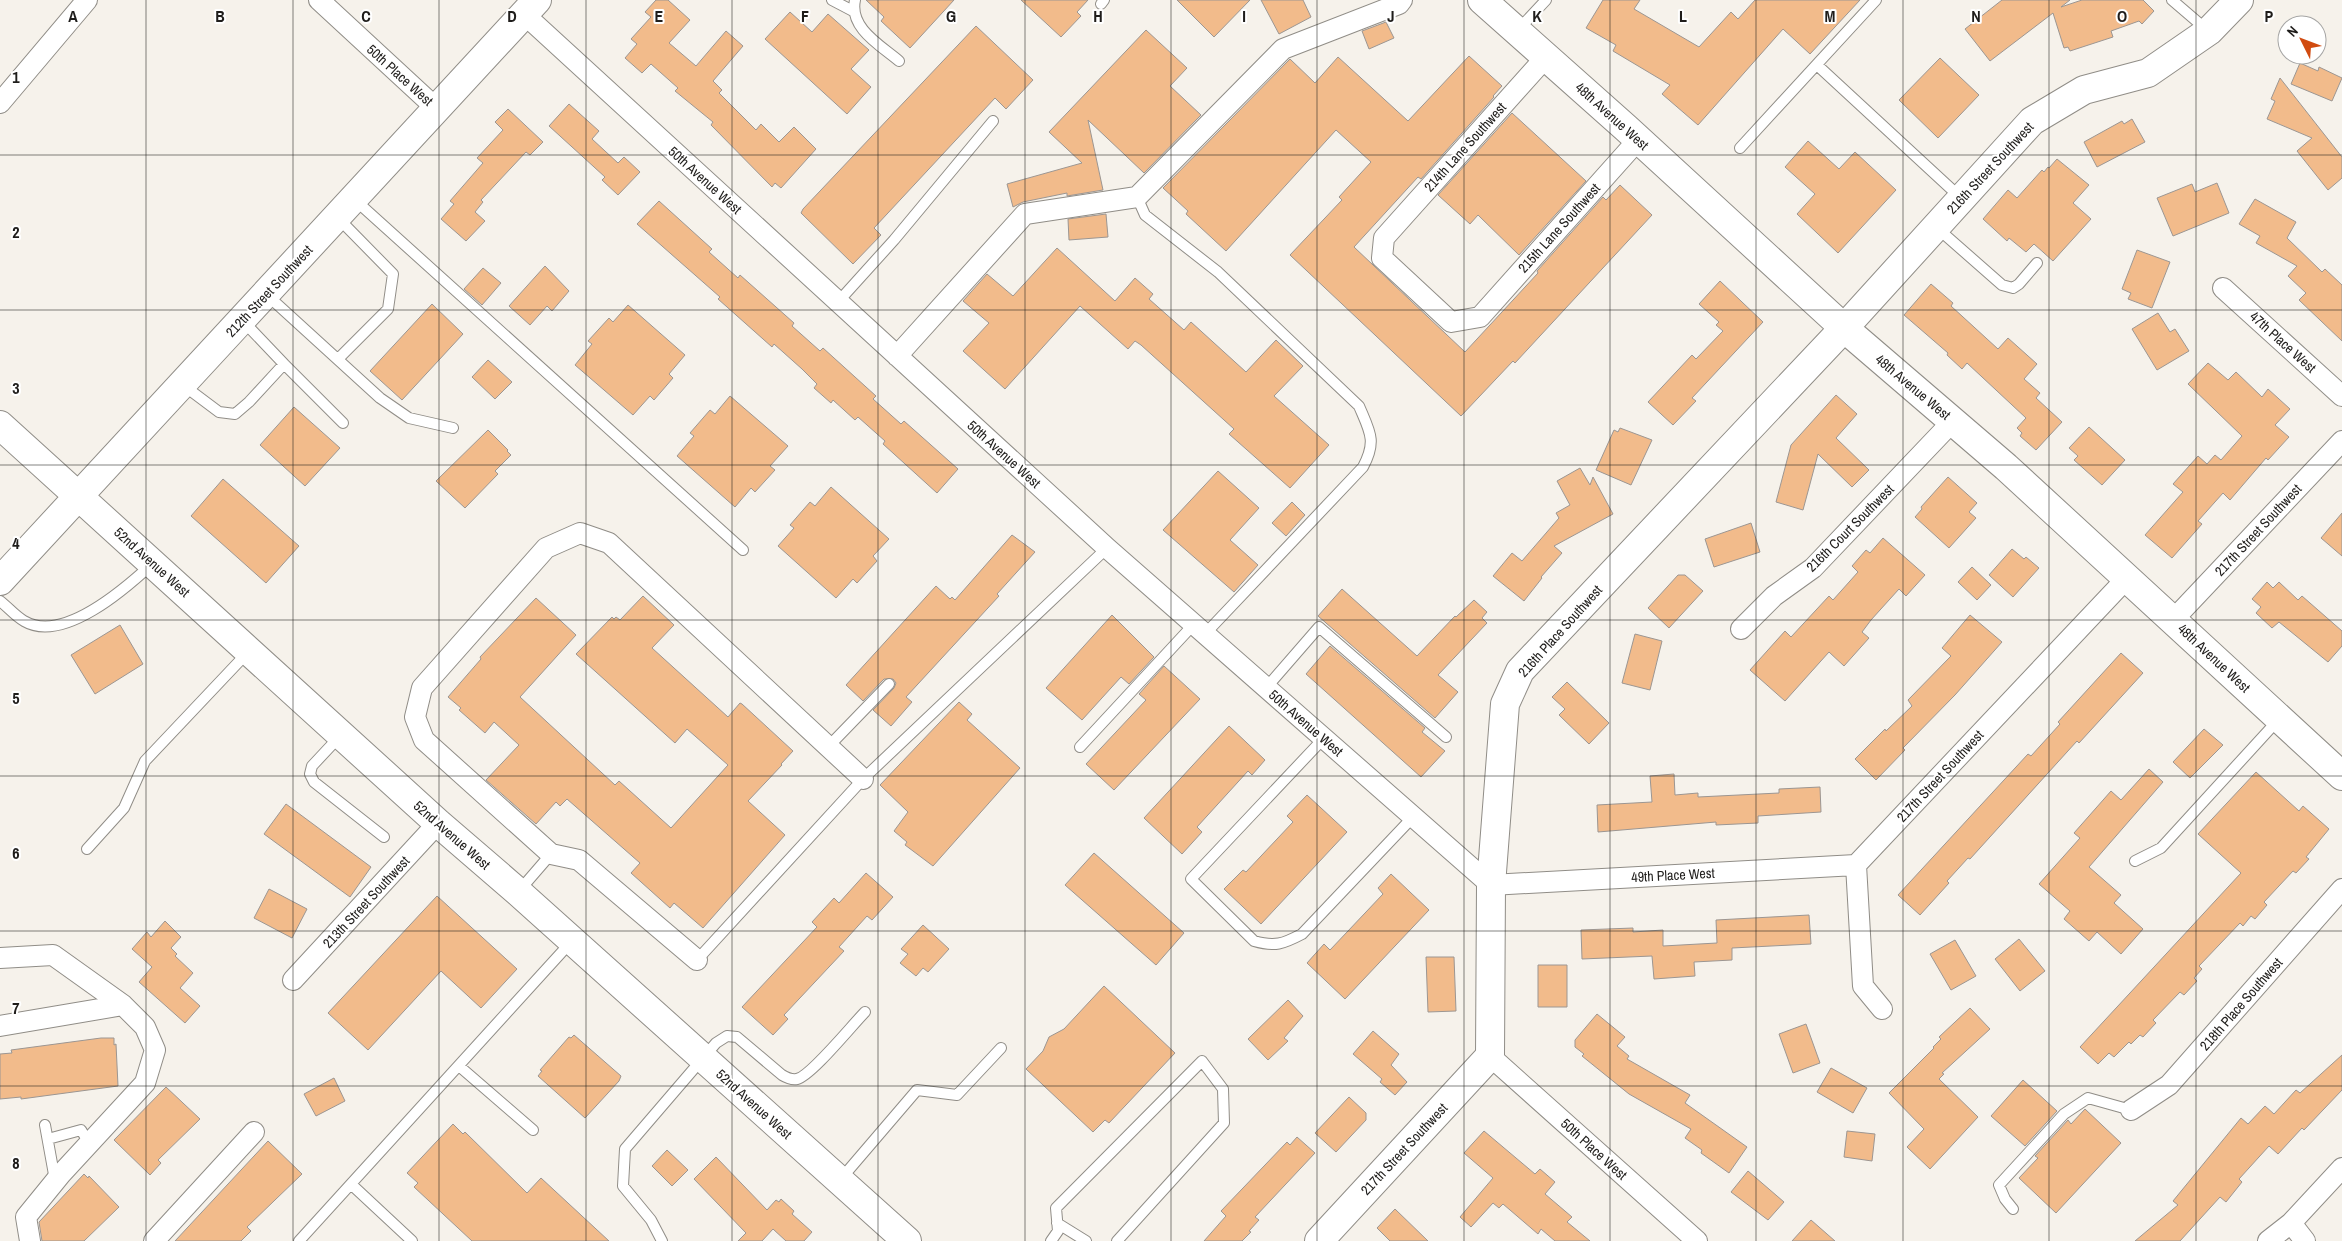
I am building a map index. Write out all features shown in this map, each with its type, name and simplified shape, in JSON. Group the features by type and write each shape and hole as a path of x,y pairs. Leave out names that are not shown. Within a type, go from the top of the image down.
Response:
{"street":[{"path":"0,104 87,0"},
{"name":"50th Place West","path":"319,0 437,109"},
{"path":"897,356 1025,214 1137,198 1283,49 1398,4 1402,0"},
{"name":"48th Avenue West","path":"1482,0 1844,328 1954,421 2342,776"},
{"name":"216th Street Southwest","path":"1844,328 1935,226 2032,122 2084,90 2148,73 2209,31 2239,0"},
{"name":"212th Street Southwest","path":"0,581 530,7"},
{"name":"50th Avenue West","path":"530,7 838,302 897,356 1108,548 1491,886"},
{"name":"214th Lane Southwest","path":"1480,317 1451,322 1382,258 1384,238 1546,57"},
{"name":"215th Lane Southwest","path":"1480,317 1638,140"},
{"name":"47th Place West","path":"2224,288 2342,396"},
{"name":"216th Place Southwest","path":"1490,1056 1491,886 1505,704 1520,671 1844,328"},
{"name":"216th Court Southwest","path":"1741,629 1774,596 1813,568 1954,421"},
{"name":"52nd Avenue West","path":"0,425 340,736 518,892 907,1241"},
{"name":"217th Street Southwest","path":"2173,620 2342,441"},
{"path":"697,960 579,860 551,854 424,740 415,716 422,688 546,548 580,533 609,543 863,779"},
{"name":"217th Street Southwest","path":"1856,865 2127,578"},
{"name":"213th Street Southwest","path":"293,980 438,823"},
{"path":"1856,865 1864,986 1882,1009"},
{"name":"49th Place West","path":"1491,886 1856,865"},
{"name":"218th Place Southwest","path":"2131,1110 2169,1085 2342,889"},
{"path":"0,958 53,955 123,1005 145,1027 155,1050 145,1083 55,1180 26,1218 30,1241"},
{"path":"0,1026 123,1005"},
{"name":"50th Place West","path":"1490,1056 1697,1241"},
{"name":"217th Street Southwest","path":"1319,1241 1490,1056"},
{"path":"154,1241 254,1132"},
{"path":"2268,1241 2291,1223 2342,1168"},
{"path":"2291,1223 2305,1241"}],"lane":[{"path":"832,0 853,11"},
{"path":"855,0 853,11 862,30 899,61"},
{"path":"1517,31 1546,0"},
{"path":"1740,148 1876,0"},
{"path":"2172,0 2209,31"},
{"path":"1817,65 1961,198"},
{"path":"838,302 894,240 993,120"},
{"path":"1080,747 1364,468 1372,451 1370,431 1359,406 1218,272 1145,214 1137,198"},
{"path":"338,359 388,309 394,274 346,208"},
{"path":"346,208 743,550"},
{"path":"1935,226 2002,285 2013,288 2038,263"},
{"path":"266,294 380,398 409,418 454,428"},
{"path":"242,320 343,423"},
{"path":"183,384 219,412 235,414 249,402 284,364"},
{"path":"697,960 863,779 1108,548"},
{"path":"0,601 25,622 48,626 78,618 98,608 123,592 153,563"},
{"path":"1266,688 1319,627 1446,737"},
{"path":"88,849 124,808 145,761 249,651"},
{"path":"828,747 889,684"},
{"path":"2135,861 2161,848 2280,718"},
{"path":"340,736 312,766 310,774 314,782 384,837"},
{"path":"1324,738 1191,879 1254,941 1266,945 1283,944 1302,934 1413,817"},
{"path":"518,892 551,854"},
{"path":"299,1241 573,941"},
{"path":"662,1241 651,1220 623,1186 625,1149 716,1043 727,1036 732,1036 744,1042 787,1078 797,1079 810,1071 865,1012"},
{"path":"839,1180 917,1090 957,1094 1001,1048"},
{"path":"1051,1241 1058,1231 1056,1208 1202,1061 1223,1089 1224,1123 1117,1241"},
{"path":"459,1066 533,1130"},
{"path":"2013,1209 2005,1200 1999,1185 2064,1114 2088,1098 2131,1110"},
{"path":"45,1125 55,1180"},
{"path":"48,1139 81,1130 89,1143"},
{"path":"352,1185 412,1241"},
{"path":"1058,1223 1086,1241"}],"building":[{"path":"656,0 668,0 690,20 669,43 696,66 726,31 743,46 713,81 722,90 719,93 756,130 761,124 779,142 794,127 816,149 781,188 775,183 772,187 711,125 713,122 675,91 678,88 651,64 642,73 625,58 637,44 631,39 651,17 645,12"},
{"path":"866,0 954,0 910,48 881,21 884,17"},
{"path":"1021,0 1088,0 1077,12 1081,16 1061,37"},
{"path":"1177,0 1250,0 1214,37"},
{"path":"1261,0 1303,0 1311,17 1279,34"},
{"path":"1603,0 1640,0 1634,9 1699,47 1731,12 1738,19 1755,0 1860,0 1810,54 1783,29 1698,125 1662,94 1670,85 1613,51 1616,45 1586,28"},
{"path":"2002,0 2070,0 2061,7 2082,0 2143,0 2154,11 2142,24 2139,21 2111,31 2113,37 2070,51 2068,47 2064,48 2053,13 1990,61 1965,29"},
{"path":"790,12 812,32 828,14 869,50 851,69 871,87 847,114 765,39"},
{"path":"1386,22 1394,38 1369,49 1362,31"},
{"path":"976,26 1033,80 1006,109 995,98 874,228 881,235 853,264 801,213 803,209"},
{"path":"1146,30 1187,68 1170,86 1201,115 1144,173 1088,120 1103,190 1067,196 1067,193 1023,202 1013,207 1007,184 1082,163 1049,132"},
{"path":"1469,56 1502,86 1421,179 1418,177 1354,247 1465,352 1538,273 1537,271 1603,197 1606,200 1620,185 1652,215 1515,363 1513,361 1461,416 1290,255 1342,200 1339,197 1371,162 1336,130 1226,251 1186,214 1188,211 1163,188 1290,59 1315,83 1338,57 1408,121"},
{"path":"1940,58 1979,95 1938,138 1899,100"},
{"path":"2299,65 2304,65 2318,71 2319,67 2342,78 2332,101 2291,84"},
{"path":"2280,78 2342,157 2342,178 2328,190 2297,151 2312,138 2267,119 2275,101 2271,99"},
{"path":"569,104 599,131 592,139 618,163 624,157 640,172 618,195 602,180 605,177 549,126"},
{"path":"508,109 543,142 530,155 526,152 481,200 483,202 475,212 485,221 466,241 441,219 454,204 450,201 483,163 477,158 503,130 495,122"},
{"path":"1512,113 1586,181 1519,255 1478,215 1470,224 1438,195"},
{"path":"2132,119 2145,142 2097,167 2084,142 2122,121 2124,124"},
{"path":"1808,141 1839,169 1855,152 1896,190 1838,253 1797,214 1815,194 1785,167"},
{"path":"2057,159 2089,185 2073,203 2091,219 2053,261 2034,244 2026,252 2009,238 2007,241 1983,219 2008,190 2017,198 2042,170 2044,172"},
{"path":"2217,183 2229,213 2173,236 2157,198 2192,184 2195,192"},
{"path":"2255,199 2296,222 2287,238 2322,272 2325,269 2342,285 2342,341 2299,300 2306,293 2288,276 2297,266 2256,243 2260,236 2239,224"},
{"path":"659,201 712,249 709,252 738,278 740,275 794,323 792,326 820,351 823,348 876,396 873,399 901,424 904,421 958,469 937,493 883,444 885,441 858,417 855,420 833,400 831,403 814,388 817,384 802,369 774,344 772,347 718,299 720,297 637,224"},
{"path":"1106,214 1108,237 1069,240 1068,219"},
{"path":"1057,248 1115,301 1135,278 1153,294 1149,299 1184,330 1191,322 1246,372 1276,340 1303,366 1274,396 1329,445 1290,488 1229,434 1234,429 1141,345 1135,341 1128,349 1080,306 1005,389 963,351 989,323 963,301 987,274 1013,296"},
{"path":"2137,250 2170,262 2152,308 2128,299 2131,293 2122,289"},
{"path":"545,266 569,291 552,311 547,306 530,325 509,306"},
{"path":"483,268 501,283 482,305 464,289"},
{"path":"1720,281 1763,322 1692,398 1696,401 1673,425 1648,402 1692,355 1696,359 1723,331 1716,325 1719,322 1699,304"},
{"path":"1931,284 1953,303 1951,306 1998,349 2008,338 2037,364 2024,379 2040,393 2036,398 2062,422 2036,450 2020,436 2022,433 2017,428 2026,418 1967,363 1962,369 1947,355 1948,353 1904,315"},
{"path":"432,304 463,334 402,400 370,371"},
{"path":"628,305 685,355 669,374 673,378 654,400 650,396 633,415 575,365 592,344 588,341 609,318 613,322"},
{"path":"2158,313 2170,332 2175,329 2189,351 2157,370 2132,329"},
{"path":"488,360 512,382 495,399 472,377"},
{"path":"2208,363 2228,380 2236,372 2262,397 2268,389 2290,409 2275,425 2289,437 2268,460 2266,458 2230,500 2223,493 2198,521 2202,524 2172,558 2145,535 2183,492 2173,484 2198,456 2207,464 2215,455 2221,460 2242,436 2188,384"},
{"path":"1836,395 1857,414 1836,438 1869,470 1852,487 1818,454 1803,510 1776,502 1791,445"},
{"path":"730,396 788,446 770,466 775,470 755,492 751,488 735,507 677,456 694,436 690,433 710,410 715,414"},
{"path":"294,407 340,448 305,486 260,445"},
{"path":"2089,427 2125,460 2102,485 2074,460 2078,456 2069,448"},
{"path":"1620,428 1652,440 1631,485 1596,470 1614,430 1618,432"},
{"path":"488,430 511,455 495,471 498,474 465,508 436,481"},
{"path":"1580,468 1590,485 1593,477 1613,514 1554,546 1562,553 1541,577 1524,601 1493,576 1512,553 1522,561 1559,518 1556,513 1570,505 1557,481"},
{"path":"1218,471 1259,508 1230,540 1258,565 1234,592 1163,530"},
{"path":"1948,477 1977,503 1969,512 1976,518 1949,548 1915,517 1922,509 1921,507"},
{"path":"223,479 299,546 266,583 191,516"},
{"path":"831,487 889,539 873,556 877,561 857,583 853,579 836,598 778,546 794,528 790,525 810,502 815,506"},
{"path":"1292,502 1305,515 1286,536 1272,523"},
{"path":"2342,513 2342,556 2321,538"},
{"path":"1751,523 1760,552 1714,567 1705,539"},
{"path":"1012,535 1035,552 997,594 999,596 906,697 912,702 891,726 873,710 894,688 896,683 893,679 884,679 863,701 846,685 936,586 950,599 952,597 955,600"},
{"path":"1883,538 1925,575 1906,596 1899,589 1871,620 1862,632 1869,638 1844,666 1829,652 1785,701 1750,670 1785,631 1791,637 1829,596 1833,600 1858,572 1852,566 1866,550 1870,553"},
{"path":"2012,549 2024,559 2026,557 2039,568 2013,597 1989,575"},
{"path":"1972,567 1991,585 1977,600 1958,582"},
{"path":"1678,575 1685,575 1703,591 1669,628 1648,608"},
{"path":"2267,582 2273,588 2279,582 2298,600 2302,596 2342,631 2342,646 2328,662 2279,622 2272,628 2256,613 2261,607 2252,599"},
{"path":"1342,589 1417,656 1455,616 1474,600 1487,612 1482,618 1487,623 1438,675 1458,692 1435,718 1318,616"},
{"path":"643,596 674,625 652,648 728,717 740,703 742,704 793,751 748,801 785,835 703,928 674,903 670,908 631,873 640,863 567,799 560,806 556,802 536,824 486,780 519,745 494,722 485,733 459,710 461,708 448,697 481,659 480,657 536,598 576,635 520,697 615,785 619,781 671,828 728,765 687,729 675,743 576,654 612,617 620,620"},
{"path":"1112,615 1154,657 1129,684 1121,677 1082,720 1046,688"},
{"path":"1970,615 2002,642 1955,695 1903,748 1905,750 1876,780 1855,759 1885,729 1886,731 1912,706 1908,700 1951,656 1942,648"},
{"path":"120,625 143,664 95,694 71,655"},
{"path":"1635,634 1662,641 1650,690 1622,683"},
{"path":"1330,646 1425,728 1422,732 1445,751 1421,777 1306,674"},
{"path":"2121,653 2143,673 2079,743 2077,741 1970,859 1968,858 1947,881 1949,883 1920,915 1898,895 2028,754 2031,756 2060,724 2058,722"},
{"path":"1164,666 1200,699 1114,790 1086,764 1146,700 1139,694"},
{"path":"1567,682 1609,723 1589,744 1559,715 1565,709 1552,697"},
{"path":"959,702 972,714 967,720 1020,768 933,866 905,845 907,842 894,831 908,812 880,785"},
{"path":"1229,726 1265,760 1252,775 1248,771 1197,827 1202,832 1182,854 1144,818"},
{"path":"2204,729 2223,745 2190,778 2173,762"},
{"path":"2149,769 2163,782 2089,867 2121,895 2114,903 2143,929 2121,954 2097,932 2089,941 2064,919 2070,911 2039,884 2080,838 2074,833 2111,791 2121,800"},
{"path":"2256,772 2299,811 2303,806 2329,829 2306,857 2309,859 2296,873 2293,871 2264,902 2267,905 2255,919 2251,916 2243,926 2240,923 2199,966 2202,969 2194,978 2197,981 2184,995 2180,992 2153,1020 2156,1023 2143,1037 2140,1035 2131,1044 2129,1042 2114,1057 2109,1053 2098,1064 2080,1047 2241,873 2198,834"},
{"path":"1674,774 1675,795 1698,793 1698,797 1779,793 1779,789 1820,787 1821,812 1758,816 1758,823 1716,825 1716,822 1598,832 1597,805 1652,802 1650,776"},
{"path":"1307,795 1347,832 1261,924 1224,889 1243,870 1246,872 1293,822 1287,816"},
{"path":"286,804 371,867 350,897 264,834"},
{"path":"1094,853 1184,933 1156,965 1065,885"},
{"path":"866,873 893,897 872,920 867,916 839,947 844,951 784,1015 788,1019 773,1035 742,1007 817,927 812,922 834,898 839,903"},
{"path":"1391,874 1429,910 1345,999 1307,963 1324,944 1330,950 1383,894 1378,888"},
{"path":"269,889 307,909 292,938 254,918"},
{"path":"437,896 517,969 481,1008 441,971 368,1050 328,1013"},
{"path":"1809,915 1811,944 1732,948 1732,960 1694,962 1695,976 1654,979 1652,956 1582,959 1581,930 1633,928 1633,932 1663,930 1663,946 1717,943 1716,920"},
{"path":"165,921 181,937 171,948 177,954 175,956 193,973 180,988 200,1006 185,1023 139,982 152,967 132,949 147,932 151,937"},
{"path":"923,925 949,949 928,972 923,968 916,976 900,963 908,954 901,949"},
{"path":"2019,939 2045,971 2020,991 1995,959"},
{"path":"1955,940 1976,976 1951,990 1930,954"},
{"path":"1426,957 1454,957 1456,1011 1428,1012"},
{"path":"1538,965 1567,965 1567,1007 1538,1007"},
{"path":"1104,986 1175,1053 1109,1123 1105,1120 1093,1132 1026,1069 1043,1051 1049,1037 1064,1029"},
{"path":"1288,1000 1303,1016 1284,1038 1288,1041 1268,1060 1248,1039"},
{"path":"1970,1008 1990,1029 1942,1073 1944,1074 1939,1079 1978,1117 1930,1169 1907,1147 1924,1129 1889,1093 1934,1048 1941,1039 1939,1037"},
{"path":"1597,1014 1625,1037 1617,1046 1629,1056 1627,1059 1690,1095 1685,1103 1747,1147 1729,1173 1701,1153 1702,1150 1685,1138 1691,1129 1629,1094 1582,1056 1584,1054 1575,1047 1575,1040"},
{"path":"1806,1024 1820,1063 1793,1073 1779,1034"},
{"path":"1373,1031 1399,1054 1391,1065 1407,1082 1395,1095 1380,1082 1382,1079 1353,1054"},
{"path":"574,1035 621,1076 619,1081 585,1118 538,1076 542,1071 540,1070 569,1037 571,1038"},
{"path":"101,1038 114,1038 118,1086 21,1099 21,1097 0,1099 0,1054 12,1053 11,1050"},
{"path":"2342,1055 2342,1090 2278,1154 2269,1146 2239,1179 2242,1182 2226,1202 2220,1197 2180,1241 2135,1241 2178,1205 2173,1201 2241,1118 2248,1124 2265,1106 2274,1114 2296,1090 2300,1093"},
{"path":"1831,1068 1867,1088 1853,1113 1817,1092"},
{"path":"334,1078 345,1101 316,1116 304,1094"},
{"path":"2023,1080 2057,1111 2025,1146 1991,1116"},
{"path":"166,1087 200,1119 158,1160 161,1163 150,1175 114,1140"},
{"path":"1349,1097 1366,1113 1366,1120 1336,1152 1315,1133"},
{"path":"2085,1109 2121,1143 2056,1213 2019,1178 2038,1158 2035,1156 2068,1120 2071,1124"},
{"path":"453,1124 463,1134 465,1132 527,1193 541,1178 609,1241 472,1241 414,1187 418,1183 407,1173"},
{"path":"1484,1131 1535,1174 1540,1169 1555,1182 1545,1194 1572,1217 1567,1222 1590,1241 1555,1241 1541,1229 1538,1234 1503,1204 1499,1208 1493,1203 1471,1227 1460,1217 1493,1178 1464,1153"},
{"path":"1847,1131 1875,1134 1872,1161 1844,1157"},
{"path":"1297,1137 1315,1153 1255,1217 1259,1220 1249,1231 1251,1232 1242,1241 1204,1241 1226,1216 1221,1211 1287,1142 1290,1145"},
{"path":"268,1141 302,1174 247,1227 251,1231 241,1241 175,1241"},
{"path":"667,1150 688,1170 672,1186 652,1166"},
{"path":"716,1157 767,1210 776,1200 779,1202 781,1199 794,1211 792,1214 812,1232 804,1241 786,1241 773,1229 762,1241 738,1241 746,1233 694,1179"},
{"path":"1748,1171 1784,1202 1768,1220 1731,1192"},
{"path":"84,1174 88,1178 89,1176 119,1207 84,1241 42,1241 39,1222"},
{"path":"1395,1209 1428,1241 1390,1241 1377,1228"},
{"path":"1811,1220 1835,1241 1792,1241"}]}
